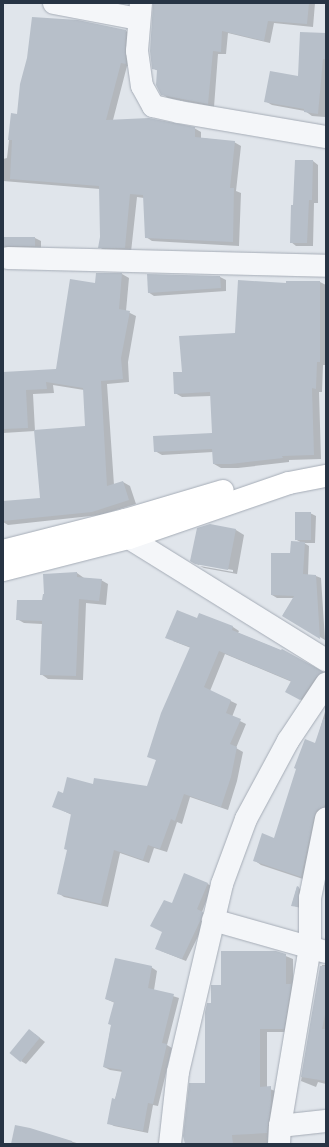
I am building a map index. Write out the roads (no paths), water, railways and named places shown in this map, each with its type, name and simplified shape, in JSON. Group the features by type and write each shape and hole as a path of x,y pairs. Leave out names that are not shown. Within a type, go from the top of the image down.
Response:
{"main road":[{"path":"3,551 125,520 326,460"},
{"path":"3,570 129,538 289,483 326,476"}],"street":[{"path":"54,3 140,11 137,51 142,86 153,106 326,137"},
{"path":"8,258 326,266"},
{"path":"129,538 326,660"},
{"path":"170,1144 178,1072 222,884 246,819 288,741 326,684"},
{"path":"326,819 310,898 318,950 279,1135 326,1121"},
{"path":"213,920 318,950"}]}
